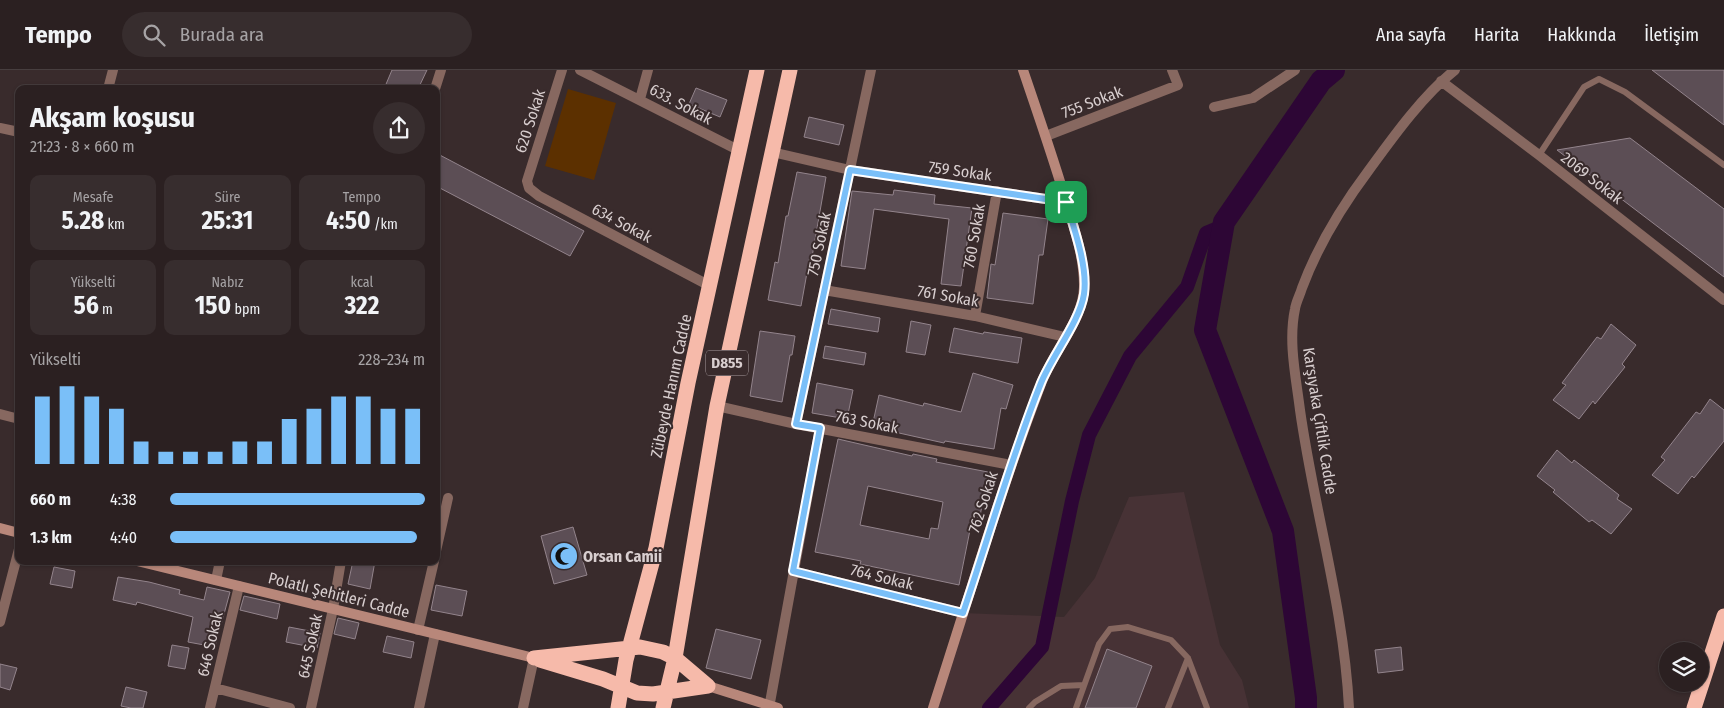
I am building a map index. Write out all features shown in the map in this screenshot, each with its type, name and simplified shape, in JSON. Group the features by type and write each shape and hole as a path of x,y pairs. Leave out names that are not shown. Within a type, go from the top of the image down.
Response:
{"highway":[{"name":"Zübeyde Hanım Cadde","path":"618,708 630,647 656,548 688,383 757,70"},
{"name":"D855","path":"663,708 675,658 717,406 790,70"},
{"path":"1709,651 1724,617"},
{"path":"1694,708 1724,617"},
{"path":"534,658 640,647 675,658 708,686"},
{"path":"534,658 622,686 637,693 653,694 708,686"},
{"path":"1684,708 1691,692"}],"street":[{"path":"109,85 113,70"},
{"path":"436,85 441,70"},
{"name":"620 Sokak","path":"527,181 562,70"},
{"name":"633. Sokak","path":"580,70 740,151"},
{"path":"640,99 648,70"},
{"name":"750 Sokak","path":"796,424 870,70"},
{"name":"762 Sokak","path":"933,708 1011,465 1042,381 1074,321 1084,296 1080,248 1046,136 1023,70"},
{"name":"755 Sokak","path":"1046,136 1178,85 1172,70"},
{"path":"1214,107 1253,98 1295,70"},
{"name":"Karşıyaka Çiftlik Cadde","path":"1349,708 1347,669 1340,617 1305,444 1292,348 1295,309 1312,263 1349,196 1387,145 1440,82 1455,70"},
{"name":"2069 Sokak","path":"1440,82 1539,155 1724,300"},
{"path":"0,128 15,131"},
{"name":"759 Sokak","path":"772,152 850,170 1066,202"},
{"name":"634 Sokak","path":"527,181 528,188 532,192 710,286"},
{"name":"760 Sokak","path":"975,316 997,191"},
{"name":"761 Sokak","path":"824,290 975,316 1065,338"},
{"name":"763 Sokak","path":"717,406 796,424 1011,465"},
{"path":"0,414 15,418"},
{"path":"708,686 772,707 793,571 820,428"},
{"path":"440,533 448,498"},
{"path":"0,528 15,532"},
{"path":"0,622 15,564"},
{"name":"Polatlı Şehitleri Cadde","path":"154,565 534,658"},
{"path":"216,580 219,565"},
{"name":"645 Sokak","path":"312,708 333,609 339,565"},
{"path":"418,630 433,565"},
{"name":"764 Sokak","path":"793,571 963,613"},
{"name":"646 Sokak","path":"210,708 239,586"},
{"path":"419,708 435,634"},
{"path":"523,708 534,658"},
{"path":"215,688 290,708"}],"lane":[{"path":"1539,155 1584,87 1599,79 1625,92 1724,165"},
{"path":"1076,708 1099,644 1110,629 1128,627 1171,640 1188,658 1207,708"},
{"path":"1168,708 1188,658"},
{"path":"1029,708 1035,702 1061,686 1084,685"}],"shaded area":[{"path":"568,89 616,103 594,180 545,166"},
{"path":"1184,492 1220,645 1242,680 1249,708 933,708 963,613 1064,617 1095,578 1129,497"}],"building":[{"path":"392,70 427,70 420,85 386,85"},
{"path":"1652,70 1724,70 1724,125"},
{"path":"696,88 727,100 720,117 689,104"},
{"path":"809,117 844,125 839,145 804,137"},
{"path":"1630,138 1724,209 1724,277 1557,150"},
{"path":"440,155 584,231 570,256 440,188"},
{"path":"797,172 826,177 801,306 768,300 775,262 778,263 786,216 788,216"},
{"path":"894,190 935,195 934,204 972,208 961,286 941,284 949,219 874,209 865,269 841,266 852,191 893,195"},
{"path":"1003,213 1048,219 1043,255 1039,255 1033,304 987,298 991,264 995,265"},
{"path":"831,309 880,318 878,332 828,324"},
{"path":"911,321 931,325 925,355 906,352"},
{"path":"1611,324 1636,345 1622,364 1625,367 1595,404 1593,401 1579,419 1553,400 1566,385 1562,383 1597,337 1601,339"},
{"path":"954,328 983,334 984,332 1022,338 1018,363 949,352"},
{"path":"760,331 795,336 782,402 750,396"},
{"path":"825,346 866,353 864,365 823,358"},
{"path":"973,373 1013,385 1006,409 1001,408 994,449 945,441 944,443 872,427 879,395 923,406 924,403 961,412"},
{"path":"817,383 853,390 847,419 812,413"},
{"path":"1710,399 1724,410 1724,441 1694,478 1692,476 1678,494 1652,475 1665,460 1661,457 1696,412 1700,414"},
{"path":"838,439 912,456 913,454 937,459 936,462 988,472 979,522 972,520 959,585 860,564 861,561 815,552","holes":["868,486 943,502 938,529 931,528 929,539 860,525"]},
{"path":"1557,450 1572,463 1574,460 1619,495 1617,499 1632,509 1611,534 1592,520 1589,522 1537,476"},
{"name":"Orsan Camii","path":"573,527 587,575 554,584 541,536"},
{"path":"352,565 374,565 370,589 348,584"},
{"path":"54,567 75,571 72,588 50,584"},
{"path":"118,577 180,590 179,594 204,600 207,587 230,592 215,647 188,642 193,617 137,602 136,605 113,600"},
{"path":"436,585 467,591 462,616 431,610"},
{"path":"244,596 280,604 277,619 240,610"},
{"path":"338,618 359,623 355,639 334,634"},
{"path":"289,627 320,633 317,648 286,642"},
{"path":"716,629 761,640 751,679 706,668"},
{"path":"387,636 414,642 411,658 383,652"},
{"path":"172,645 189,648 185,669 168,666"},
{"path":"1401,647 1403,670 1378,673 1375,650"},
{"path":"1107,649 1152,666 1136,708 1085,708"},
{"path":"0,664 17,668 10,690 0,687"},
{"path":"126,687 147,692 143,708 121,706"}],"waterway":[{"path":"1306,708 1283,531 1205,330 1224,222 1321,81 1334,70"},
{"path":"989,708 1042,647 1072,501 1089,435 1130,356 1187,287 1206,233 1223,226"}],"place":[{"name":"Orsan Camii","path":"564,556"}],"route":[{"path":"850,170 1066,202 1080,248 1084,296 1074,321 1042,381 1011,465 963,613 793,571 820,428 796,424 850,170"}]}
